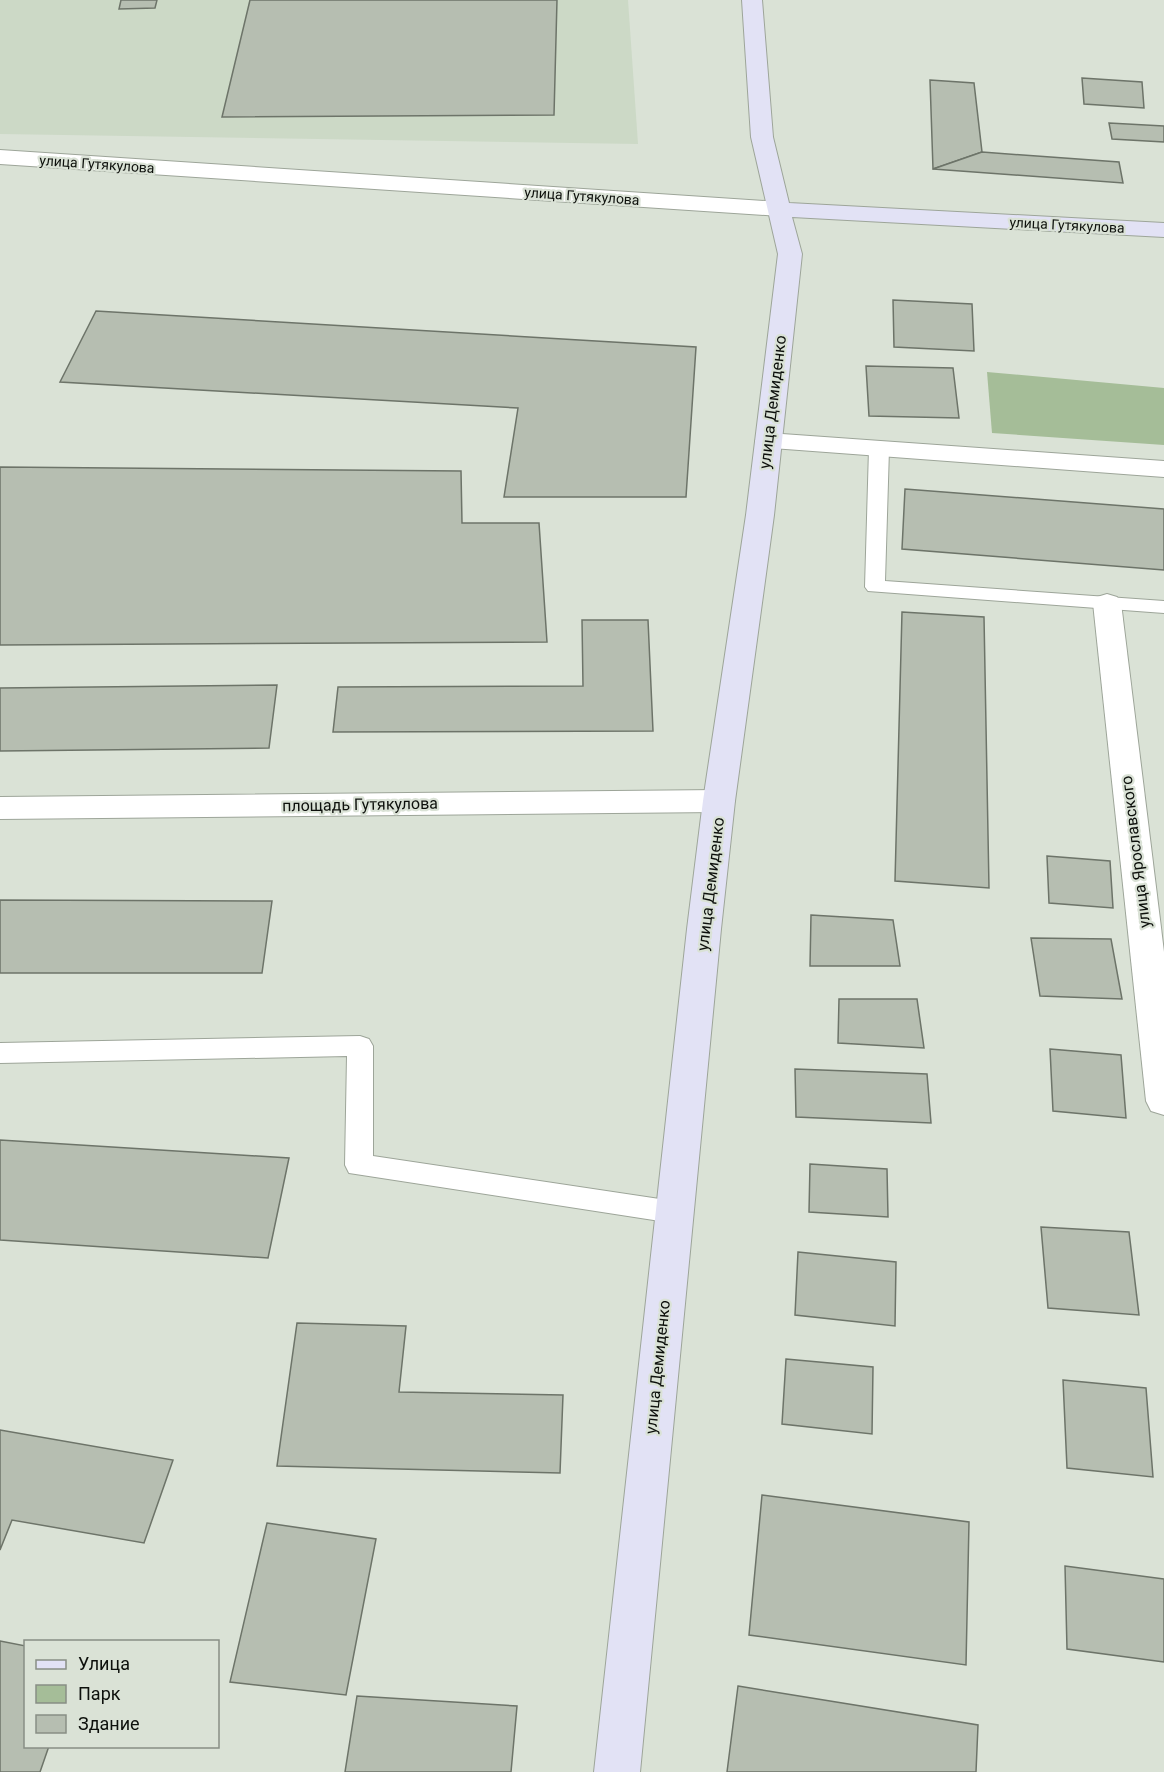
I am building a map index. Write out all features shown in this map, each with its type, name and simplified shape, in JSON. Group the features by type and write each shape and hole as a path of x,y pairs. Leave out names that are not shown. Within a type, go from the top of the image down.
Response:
{"main road":[{"name":"улица Демиденко","path":"617,1772 673,1212 719,801 758,526 790,254 762,137 753,0"},
{"name":"улица Гутякулова","path":"778,209 1164,230"}],"street":[{"name":"улица Гутякулова","path":"0,157 778,209"},
{"path":"768,441 1164,469"},
{"name":"улица Ярославского","path":"1107,603 1164,1101"},
{"name":"площадь Гутякулова","path":"0,808 719,801"}],"lane":[{"path":"879,449 875,587 1164,607"},
{"path":"0,1053 360,1047 359,1165 673,1212"}],"shaded area":[{"path":"0,0 628,0 638,144 0,134"}],"green space":[{"path":"987,372 1164,388 1164,445 992,433"}],"building":[{"path":"121,0 157,0 155,8 119,9"},
{"path":"250,0 557,0 554,115 222,117"},
{"path":"1082,78 1142,82 1144,108 1084,104"},
{"path":"930,80 974,83 982,152 933,169"},
{"path":"1109,123 1164,126 1164,142 1112,139"},
{"path":"982,152 1119,162 1123,183 933,169"},
{"path":"893,300 972,304 974,351 894,347"},
{"path":"96,311 696,347 686,497 504,497 518,408 60,382"},
{"path":"866,366 953,368 959,418 869,416"},
{"path":"0,467 461,471 462,523 539,523 547,642 0,645"},
{"path":"905,489 1164,509 1164,570 902,549"},
{"path":"902,612 984,617 989,888 895,881"},
{"path":"582,620 648,620 653,731 333,732 338,687 583,686"},
{"path":"277,685 269,748 0,751 0,688"},
{"path":"1047,856 1110,861 1113,908 1049,903"},
{"path":"0,900 272,901 262,973 0,973"},
{"path":"811,915 893,920 900,966 810,966"},
{"path":"1031,938 1111,939 1122,999 1040,996"},
{"path":"839,999 917,999 924,1048 838,1043"},
{"path":"1050,1049 1121,1055 1126,1118 1053,1111"},
{"path":"795,1069 927,1074 931,1123 796,1117"},
{"path":"0,1140 289,1158 268,1258 0,1240"},
{"path":"810,1164 887,1169 888,1217 809,1212"},
{"path":"1041,1227 1129,1232 1139,1315 1048,1308"},
{"path":"798,1252 896,1262 895,1326 795,1315"},
{"path":"297,1323 406,1326 399,1392 563,1395 560,1473 277,1466"},
{"path":"786,1359 873,1367 872,1434 782,1424"},
{"path":"1063,1380 1146,1388 1153,1477 1067,1468"},
{"path":"0,1430 173,1460 144,1543 12,1520 0,1550"},
{"path":"762,1495 969,1522 966,1665 749,1635"},
{"path":"267,1523 376,1539 346,1695 230,1682"},
{"path":"1065,1566 1164,1579 1164,1662 1067,1649"},
{"path":"0,1641 24,1646 24,1748 48,1748 40,1772 0,1772"},
{"path":"738,1686 978,1725 976,1772 727,1772"},
{"path":"357,1696 517,1706 511,1772 345,1772"}]}
